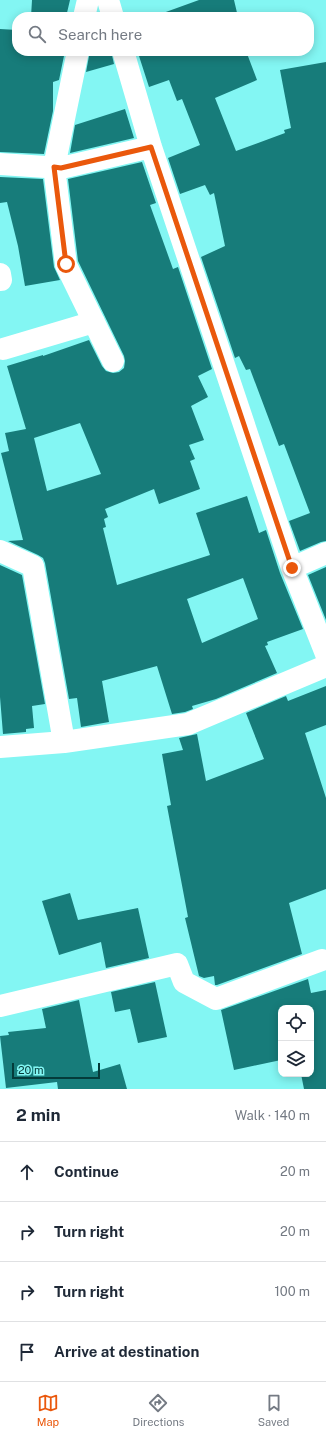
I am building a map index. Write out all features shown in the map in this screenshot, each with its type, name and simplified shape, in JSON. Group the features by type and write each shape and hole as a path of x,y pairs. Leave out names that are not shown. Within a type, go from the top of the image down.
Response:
{"street":[{"path":"85,12 88,0"},
{"path":"108,0 112,12"},
{"path":"77,56 54,167 66,264 113,361"},
{"path":"124,56 151,147 292,568 326,654"},
{"path":"0,164 61,168 151,147"},
{"path":"3,349 94,322"},
{"path":"0,551 33,566 64,742"},
{"path":"292,568 326,553"},
{"path":"0,747 64,742 188,724 326,666"},
{"path":"0,1006 177,964 184,982 216,999 325,962"}],"building":[{"path":"32,0 70,0 67,12 31,12"},
{"path":"199,0 234,0 237,12 166,12"},
{"path":"0,29 12,30 12,56 64,56 59,80 53,82 53,111 44,154 0,152"},
{"path":"89,56 112,56 114,64 86,72"},
{"path":"139,56 248,56 257,80 215,98 236,151 285,133 284,130 291,128 280,70 326,62 326,541 300,551 289,521 310,513 284,444 279,446 250,369 246,370 239,356 235,358 201,257 225,246 214,193 210,195 205,185 180,194 168,158 200,145 182,99 177,101 169,80 149,87"},
{"path":"125,109 134,138 70,153 75,125"},
{"path":"142,162 156,203 150,205 173,269 178,267 212,369 198,376 208,397 191,406 204,440 189,445 195,459 190,461 200,489 159,504 154,489 105,509 108,517 104,519 106,527 103,528 117,585 210,555 196,513 247,496 259,533 266,530 280,573 303,629 267,642 268,645 265,646 277,673 216,699 192,706 193,709 185,712 172,714 157,666 102,681 109,722 81,727 77,698 69,699 45,563 43,558 38,555 8,541 23,540 1,453 9,451 5,433 26,429 7,366 43,356 89,340 106,371 113,373 119,372 124,368 124,356 78,261 68,179","holes":["80,423 101,474 47,491 34,438","243,578 258,619 202,643 187,599"]},
{"path":"0,177 43,179 54,267 60,280 25,286 18,246 7,202 0,203"},
{"path":"0,565 22,575 45,704 32,706 34,728 26,729 26,732 3,734 0,697"},
{"path":"326,567 326,620 308,575"},
{"path":"326,686 326,725 305,733 326,798 326,889 289,903 302,954 215,985 214,976 204,978 199,976 185,918 188,917 167,806 171,805 162,754 183,750 179,738 197,734 206,781 264,759 246,713 286,696 288,701"},
{"path":"70,893 78,920 138,908 149,958 106,968 101,942 59,955 42,901"},
{"path":"308,979 311,993 326,990 326,1089 304,1089 302,1077 314,1077 314,1005 278,1005 278,1061 234,1070 221,1010"},
{"path":"155,982 167,1037 138,1043 130,1009 115,1012 111,992"},
{"path":"79,1000 93,1072 120,1064 127,1089 58,1089 57,1082 6,1088 0,1036 9,1035 8,1032 46,1028 42,1009"}],"route":[{"path":"66,264 54,167 61,168 151,147 292,568"}]}
